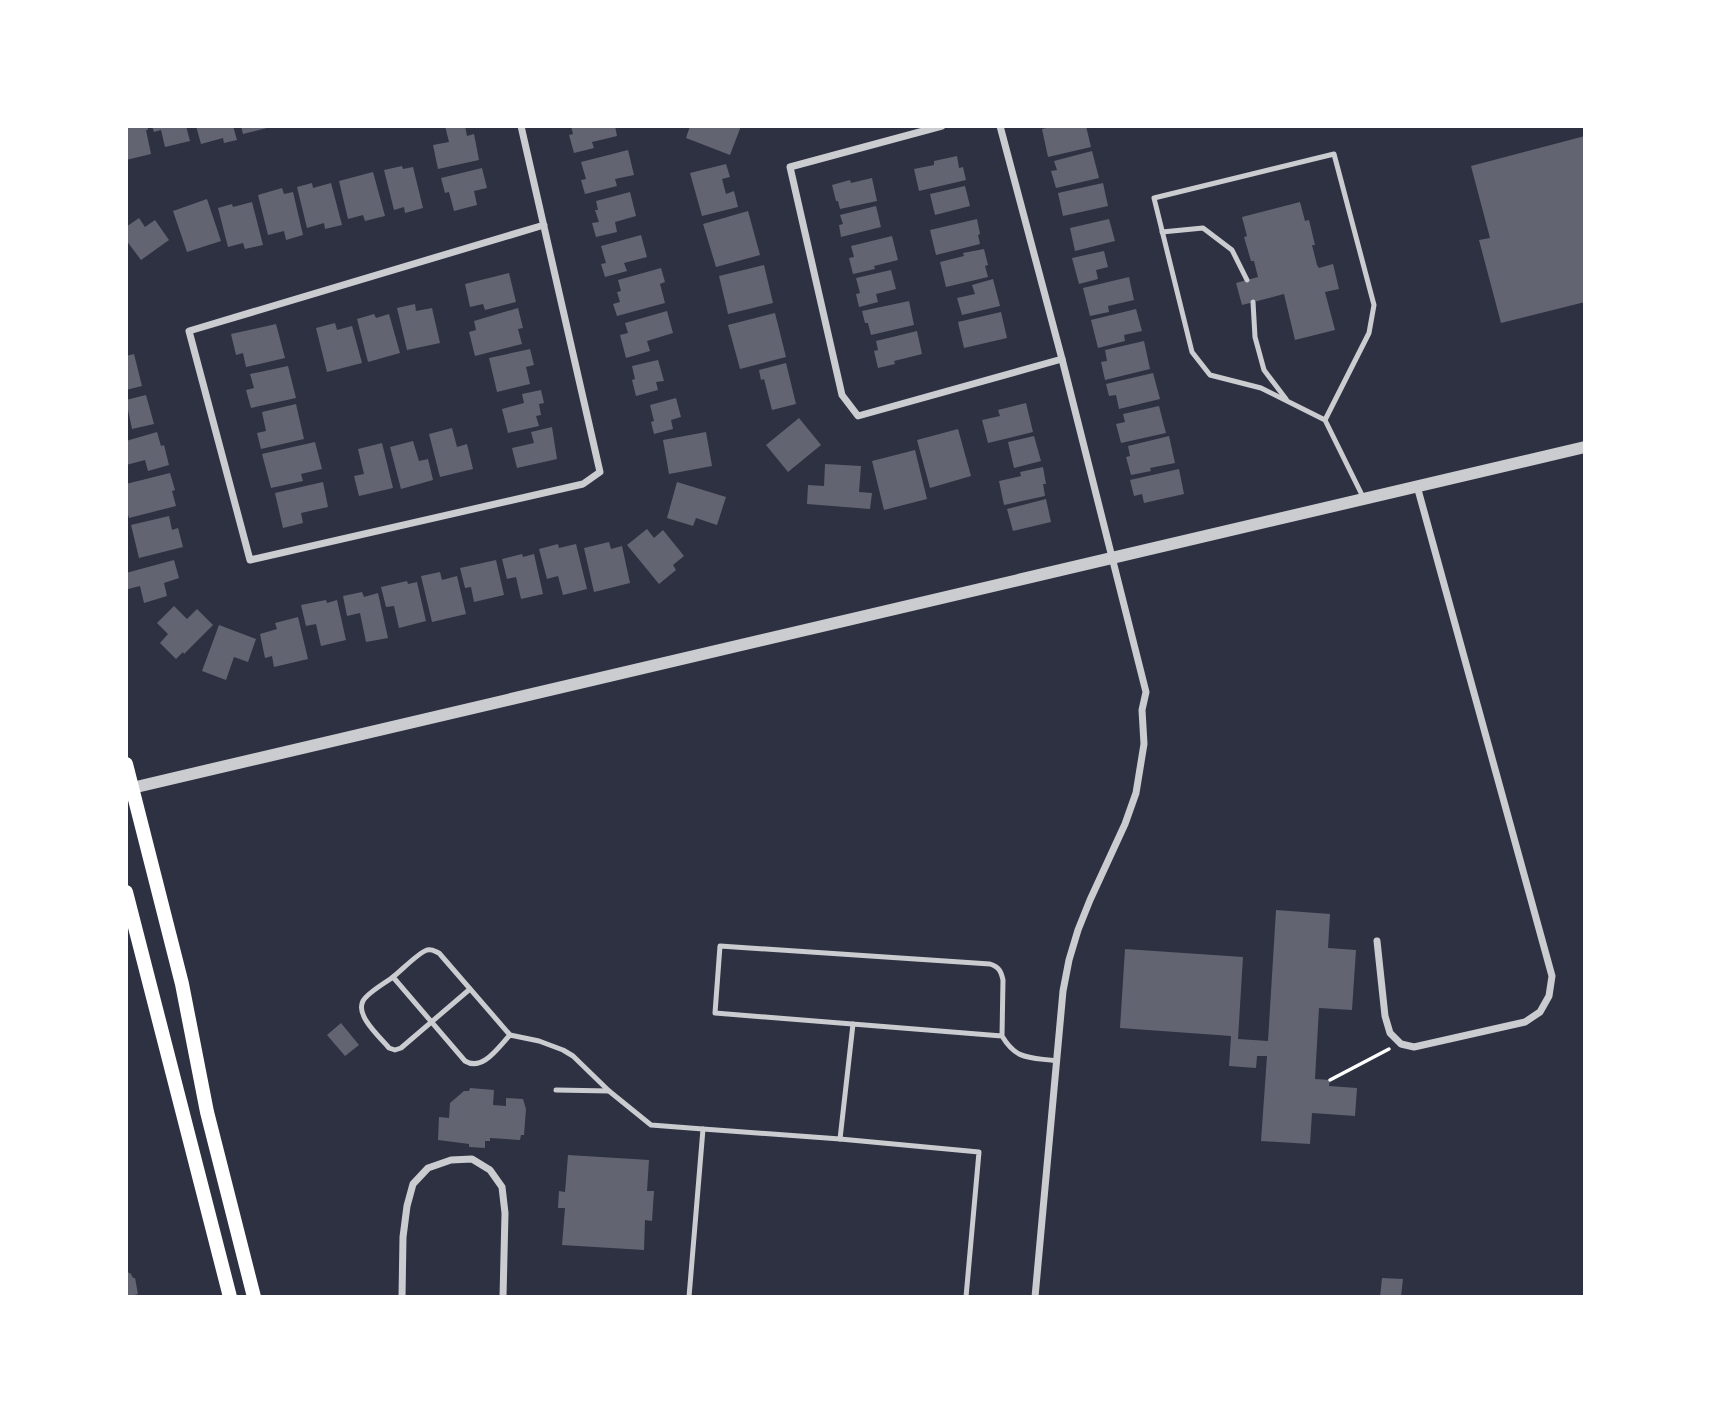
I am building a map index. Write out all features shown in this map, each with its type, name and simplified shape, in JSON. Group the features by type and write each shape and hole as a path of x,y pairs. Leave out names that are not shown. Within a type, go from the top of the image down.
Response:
{"main road":[{"path":"126,764 129,788 183,984 207,1112 254,1297"},
{"path":"126,892 230,1297"}],"street":[{"path":"521,126 544,225 600,472 583,484 250,560 189,331 544,225"},
{"path":"942,126 790,167 842,395 858,416 1062,359"},
{"path":"1000,126 1146,692 1142,710 1144,744 1138,785 1131,809 1090,900 1069,960 1062,1002 1035,1297"},
{"path":"129,788 1585,447"},
{"path":"1377,941 1385,1016 1390,1033 1401,1044 1414,1047 1433,1044 1525,1022 1540,1012 1549,996 1552,976 1417,486"},
{"path":"402,1297 403,1237 413,1184 428,1168 451,1160 472,1159 490,1170 502,1187 505,1213 503,1297"}],"lane":[{"path":"1325,419 1369,333 1374,305 1334,154 1154,198 1192,352 1210,374 1261,388 1325,419 1364,499"},
{"path":"1162,232 1203,228 1232,250 1247,280"},
{"path":"1252,302 1255,337 1264,370 1289,402"},
{"path":"1002,1036 715,1013 720,946 997,966 1003,980 1002,1036 1010,1049 1020,1056 1057,1061"},
{"path":"470,989 407,1044 395,1050 389,1048 362,1013 361,1005 364,1000 421,954 434,950 439,953 510,1035 539,1041 573,1056 609,1091 651,1125 979,1152 965,1297"},
{"path":"393,977 470,1065 484,1061 510,1035"},
{"path":"841,1139 853,1024"},
{"path":"556,1090 609,1091"},
{"path":"689,1297 703,1129"}],"path":[{"path":"1330,1080 1401,1044"}],"building":[{"path":"126,126 147,126 151,154 126,160"},
{"path":"152,126 186,126 190,141 165,147 161,130 154,132"},
{"path":"196,126 233,126 237,140 224,143 223,138 201,144"},
{"path":"241,126 271,126 271,127 243,134"},
{"path":"445,126 465,126 467,136 474,134 479,160 438,169 433,145 449,142"},
{"path":"571,126 615,126 617,136 592,142 594,148 574,153 569,135 573,134"},
{"path":"690,126 741,126 730,155 686,138"},
{"path":"1086,126 1091,147 1048,157 1042,129"},
{"path":"1585,136 1585,302 1501,323 1479,240 1490,238 1471,166"},
{"path":"628,150 634,175 615,179 617,186 585,194 581,180 586,179 581,162"},
{"path":"1092,151 1099,178 1056,188 1051,171 1057,170 1054,161"},
{"path":"957,156 959,168 963,167 966,180 919,191 914,169"},
{"path":"726,164 730,177 722,179 726,194 734,191 738,207 702,216 690,173"},
{"path":"402,166 403,169 413,167 423,208 405,213 404,207 394,210 384,170"},
{"path":"482,168 487,188 474,191 477,205 454,211 449,192 445,193 441,178"},
{"path":"373,172 385,216 365,221 363,215 348,219 339,181"},
{"path":"872,178 877,201 840,209 832,185"},
{"path":"312,183 313,188 331,183 342,225 325,229 324,223 307,228 297,187"},
{"path":"1103,183 1108,206 1063,216 1058,193"},
{"path":"965,186 970,206 935,215 930,194"},
{"path":"282,188 284,194 293,192 303,235 286,240 284,231 268,235 258,195"},
{"path":"630,192 636,216 615,222 617,232 596,237 592,223 599,222 595,210 598,210 596,201"},
{"path":"207,199 221,241 187,252 173,211"},
{"path":"252,202 263,245 245,249 243,243 228,247 218,208"},
{"path":"1300,202 1305,221 1309,220 1317,265 1319,268 1333,264 1339,289 1325,292 1335,330 1295,340 1284,294 1242,305 1236,283 1258,277 1244,237 1247,236 1242,217"},
{"path":"876,206 881,227 841,237 839,225 843,224 840,215"},
{"path":"748,211 760,255 716,267 703,224"},
{"path":"139,218 145,227 155,220 169,240 141,260 126,240 126,227"},
{"path":"977,219 980,244 936,255 930,230"},
{"path":"1109,219 1115,241 1075,251 1070,228"},
{"path":"641,235 647,257 624,263 627,271 605,277 601,264 606,263 601,246"},
{"path":"892,236 898,260 853,274 849,258 854,257 851,246"},
{"path":"984,249 988,277 946,287 940,262 964,256 963,253"},
{"path":"1104,251 1108,267 1096,270 1098,279 1079,284 1072,258"},
{"path":"764,265 773,303 728,314 719,276"},
{"path":"661,268 665,282 660,284 665,303 617,316 613,304 620,302 618,280"},
{"path":"891,270 896,289 876,294 878,302 859,307 856,294 860,293 856,278"},
{"path":"509,273 516,302 485,310 483,304 470,307 465,284"},
{"path":"1129,277 1134,300 1108,306 1109,312 1090,316 1083,288"},
{"path":"993,279 1000,306 962,315 957,298 975,294 972,285"},
{"path":"909,301 914,325 871,335 862,311"},
{"path":"415,304 416,311 432,308 440,343 407,350 397,308"},
{"path":"518,308 523,328 518,329 522,344 475,356 469,332 476,330 474,321"},
{"path":"1136,309 1142,331 1124,335 1125,341 1098,348 1091,320"},
{"path":"667,311 673,333 647,341 650,351 626,358 620,335 628,333 625,323"},
{"path":"1001,312 1007,338 964,348 958,322"},
{"path":"775,313 786,357 740,369 728,325"},
{"path":"374,314 376,318 389,314 400,353 368,362 357,319"},
{"path":"335,323 337,330 352,326 362,363 327,372 316,328"},
{"path":"276,324 285,358 246,367 243,353 236,355 231,334"},
{"path":"917,331 922,354 878,368 874,351 878,350 876,341"},
{"path":"1144,341 1150,369 1105,380 1101,362 1107,361 1105,350"},
{"path":"530,349 534,365 526,367 530,384 497,392 489,358"},
{"path":"134,354 142,386 126,390 126,356"},
{"path":"658,360 664,381 656,382 658,390 636,396 632,366"},
{"path":"786,363 796,404 772,410 759,370"},
{"path":"288,366 296,398 251,408 246,390 254,388 250,374"},
{"path":"1153,373 1160,399 1119,409 1116,395 1109,396 1106,384"},
{"path":"541,390 544,403 539,404 541,415 536,416 539,426 508,433 502,409 524,403 522,394"},
{"path":"146,395 154,424 132,429 126,400"},
{"path":"676,398 681,417 671,420 673,429 654,434 650,405"},
{"path":"1026,403 1033,432 988,443 982,420 1000,416 998,410"},
{"path":"296,404 304,439 261,449 257,433 266,431 262,412"},
{"path":"1159,406 1166,433 1121,443 1116,424 1125,422 1123,414"},
{"path":"799,418 821,445 788,472 766,445"},
{"path":"552,427 557,459 517,468 512,448 534,443 531,432"},
{"path":"452,428 457,447 467,444 473,469 440,477 429,434"},
{"path":"958,429 971,476 930,488 917,440"},
{"path":"157,432 161,446 164,445 169,465 148,471 145,460 126,465 126,441"},
{"path":"706,432 712,466 669,474 663,440"},
{"path":"1034,436 1041,461 1014,468 1008,442"},
{"path":"1169,436 1175,463 1131,475 1126,457 1130,456 1128,446"},
{"path":"413,441 419,461 428,459 433,480 401,489 390,447"},
{"path":"315,442 322,469 301,474 303,481 271,488 262,454"},
{"path":"382,443 393,488 359,496 354,476 364,474 358,449"},
{"path":"915,450 927,499 884,510 872,461"},
{"path":"825,464 861,466 859,492 872,493 870,509 807,504 808,485 824,486"},
{"path":"1043,467 1045,496 1004,505 999,481 1021,476 1020,472"},
{"path":"1179,469 1184,494 1144,503 1142,494 1134,496 1130,480"},
{"path":"170,473 176,506 129,518 126,484"},
{"path":"323,482 328,507 301,513 303,523 283,528 275,493"},
{"path":"677,482 726,497 717,525 696,518 693,526 667,518"},
{"path":"1046,499 1051,522 1013,531 1007,509"},
{"path":"169,516 172,530 178,528 183,547 139,558 131,525"},
{"path":"647,529 654,538 663,530 684,556 673,565 676,570 659,584 627,545"},
{"path":"609,542 611,549 622,546 630,583 594,592 584,548"},
{"path":"558,544 559,548 576,544 587,589 563,595 558,576 547,579 539,549"},
{"path":"522,554 523,557 534,554 543,594 521,599 516,577 507,579 502,559"},
{"path":"174,560 179,578 164,583 167,596 144,603 140,586 128,589 126,573"},
{"path":"496,560 504,595 474,602 471,587 465,588 460,568"},
{"path":"440,572 442,580 457,576 466,614 432,622 421,576"},
{"path":"407,581 408,584 417,582 426,621 399,628 394,606 386,607 381,587"},
{"path":"362,592 364,597 378,593 388,638 366,642 360,613 347,616 343,596"},
{"path":"326,600 327,603 337,600 346,640 321,646 316,624 306,626 301,605"},
{"path":"174,606 187,619 197,609 213,625 176,659 160,643 168,634 157,623"},
{"path":"298,617 308,659 274,667 272,656 265,658 260,634 277,629 275,623"},
{"path":"219,625 256,639 248,662 234,657 226,680 202,671"},
{"path":"1276,910 1330,914 1328,948 1356,950 1352,1010 1319,1008 1315,1079 1330,1080 1329,1086 1357,1088 1355,1116 1312,1113 1310,1144 1261,1141 1267,1056 1257,1056 1256,1068 1229,1066 1231,1036 1120,1028 1125,949 1243,957 1238,1039 1268,1041"},
{"path":"341,1023 359,1045 345,1056 327,1035"},
{"path":"470,1088 494,1090 493,1105 506,1106 506,1098 523,1099 526,1109 524,1135 521,1135 520,1140 490,1138 490,1141 485,1141 485,1148 438,1140 439,1117 449,1118 450,1103"},
{"path":"568,1155 649,1160 647,1191 654,1191 652,1221 645,1220 644,1250 562,1245 565,1208 558,1208 559,1191 565,1192"},
{"path":"126,1271 135,1278 138,1294 126,1297"},
{"path":"1382,1278 1403,1279 1401,1297 1380,1297"}]}
